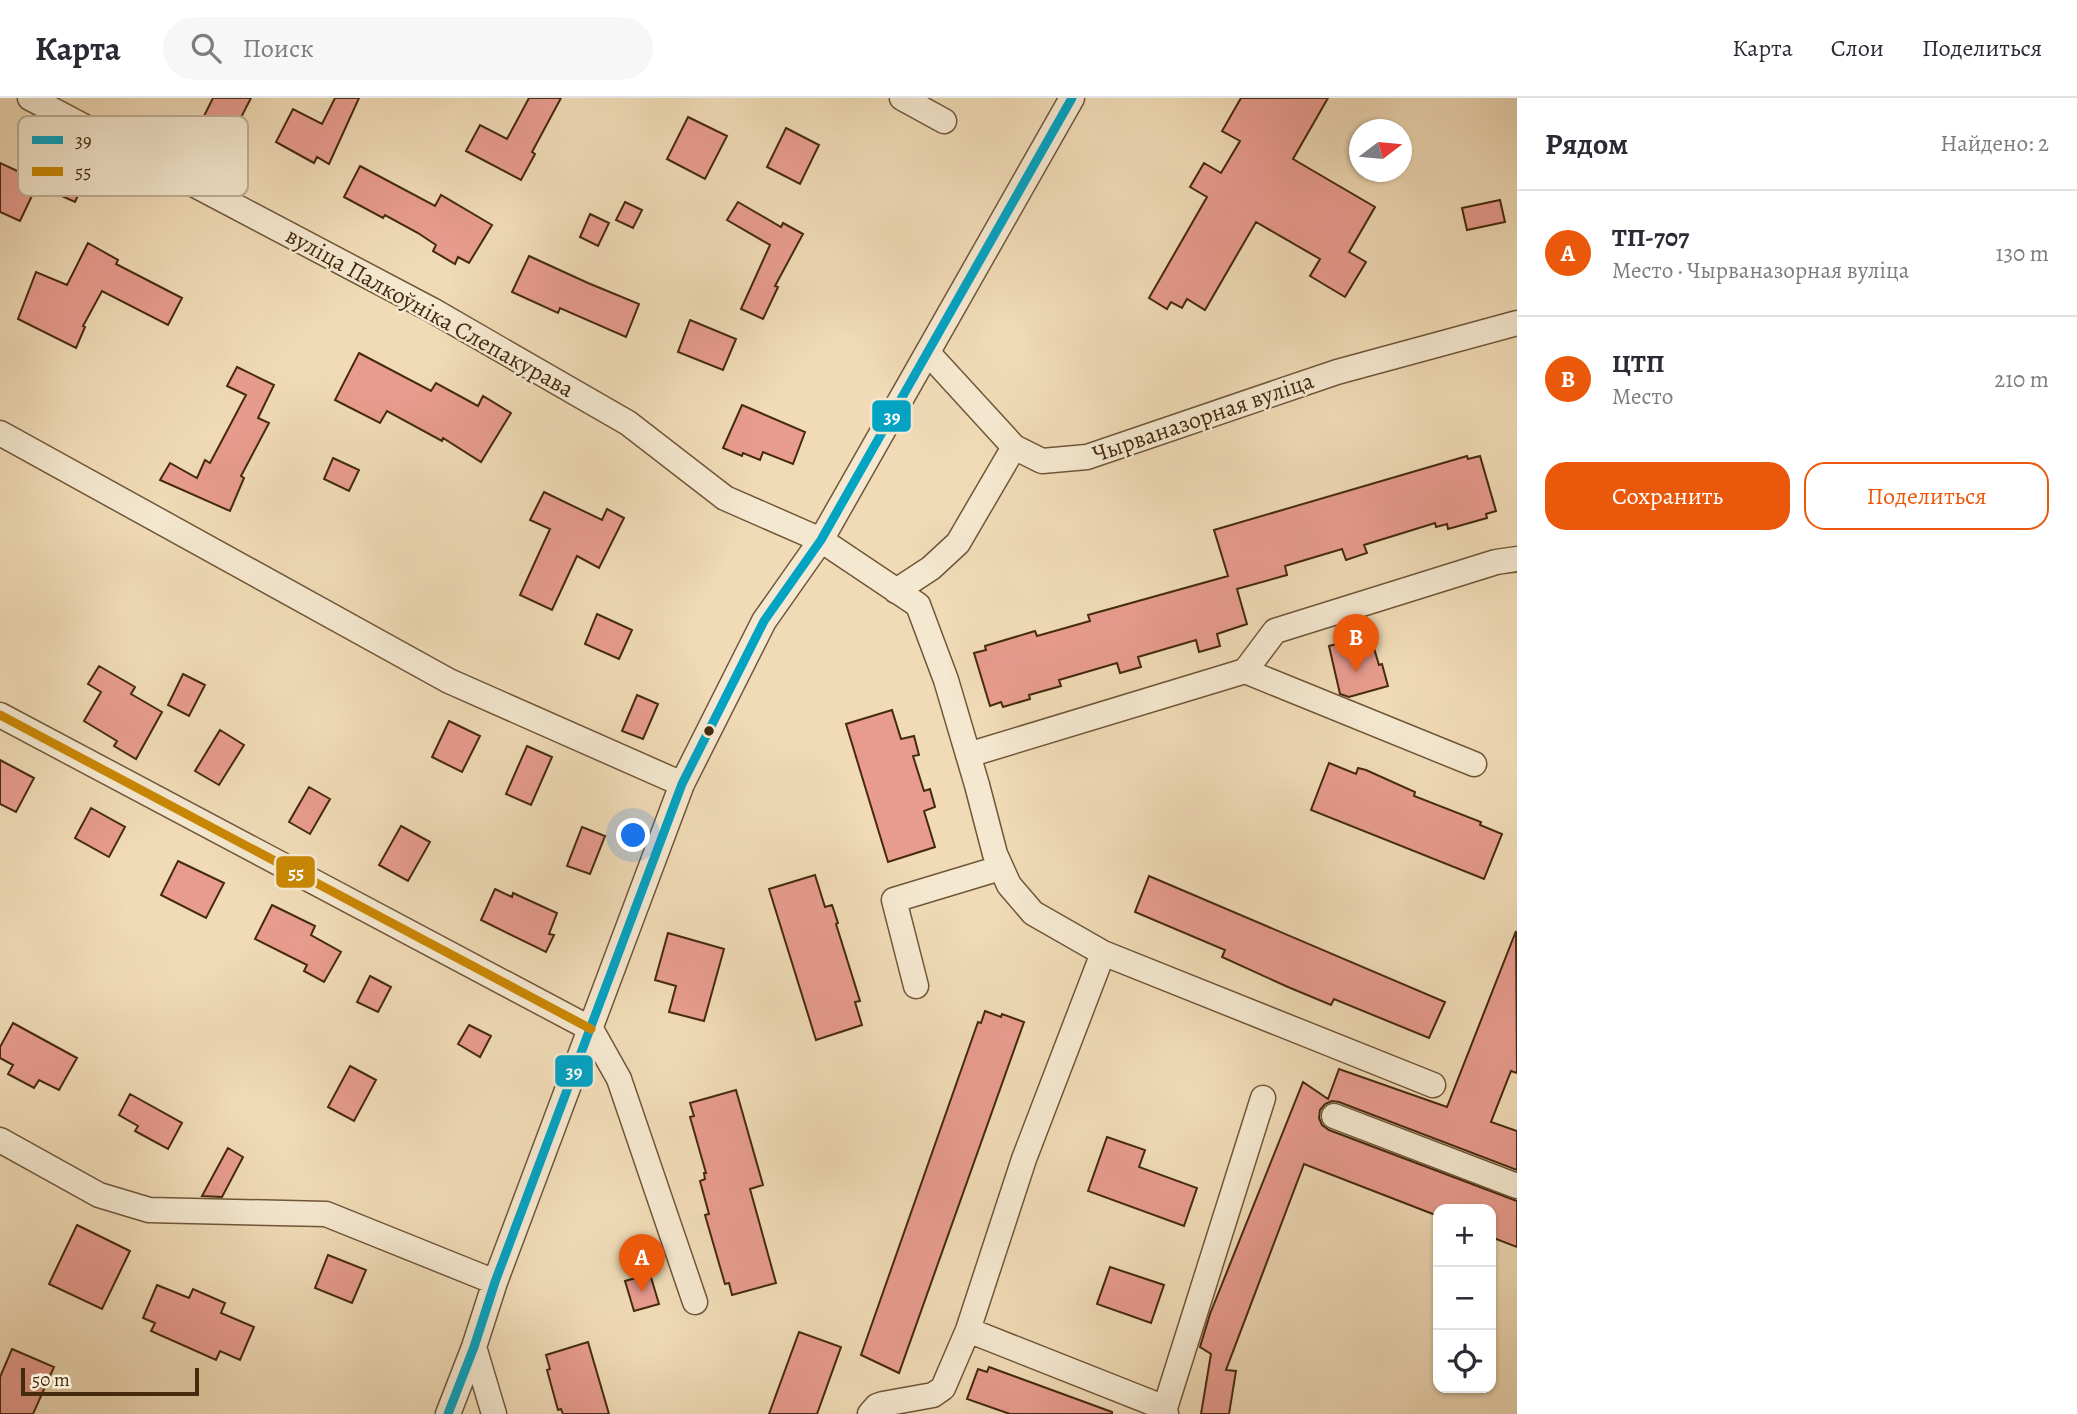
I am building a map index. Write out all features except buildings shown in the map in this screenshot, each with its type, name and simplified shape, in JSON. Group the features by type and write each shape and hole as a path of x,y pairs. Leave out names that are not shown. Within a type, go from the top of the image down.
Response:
{"street":[{"name":"вуліца Палкоўніка Слепакурава","path":"30,98 64,116"},
{"path":"902,98 944,121"},
{"path":"448,1414 682,784 764,621 821,540 1072,98"},
{"name":"вуліца Палкоўніка Слепакурава","path":"216,196 432,310 628,423 725,498 821,540 918,605 927,624 968,755 986,828 1000,868 1009,885 1033,912 1103,953 1433,1085"},
{"name":"Чырваназорная вуліца","path":"928,353 1014,447 1042,461 1087,457 1338,372 1517,323"},
{"path":"0,433 449,681 682,784"},
{"path":"896,591 931,568 958,543 1014,447"},
{"path":"968,755 1245,671 1275,631 1496,562 1517,559"},
{"path":"1245,671 1474,764"},
{"path":"0,715 591,1029 619,1079 695,1302"},
{"path":"916,986 894,900 1000,868"},
{"path":"870,1414 883,1404 941,1392 968,1330 1024,1158 1103,953"},
{"path":"968,1330 1166,1411 1263,1098"},
{"path":"1334,1116 1517,1186"},
{"path":"0,1140 99,1195 149,1210 326,1214 495,1282"},
{"path":"474,1347 494,1414"}],"transit line":[{"name":"39","path":"448,1414 682,784 764,621 821,540 1072,98"},
{"name":"55","path":"0,715 591,1029"}],"place":[{"name":"ЦТП","path":"1356,672"},
{"name":"ТП-707","path":"642,1292"}]}
